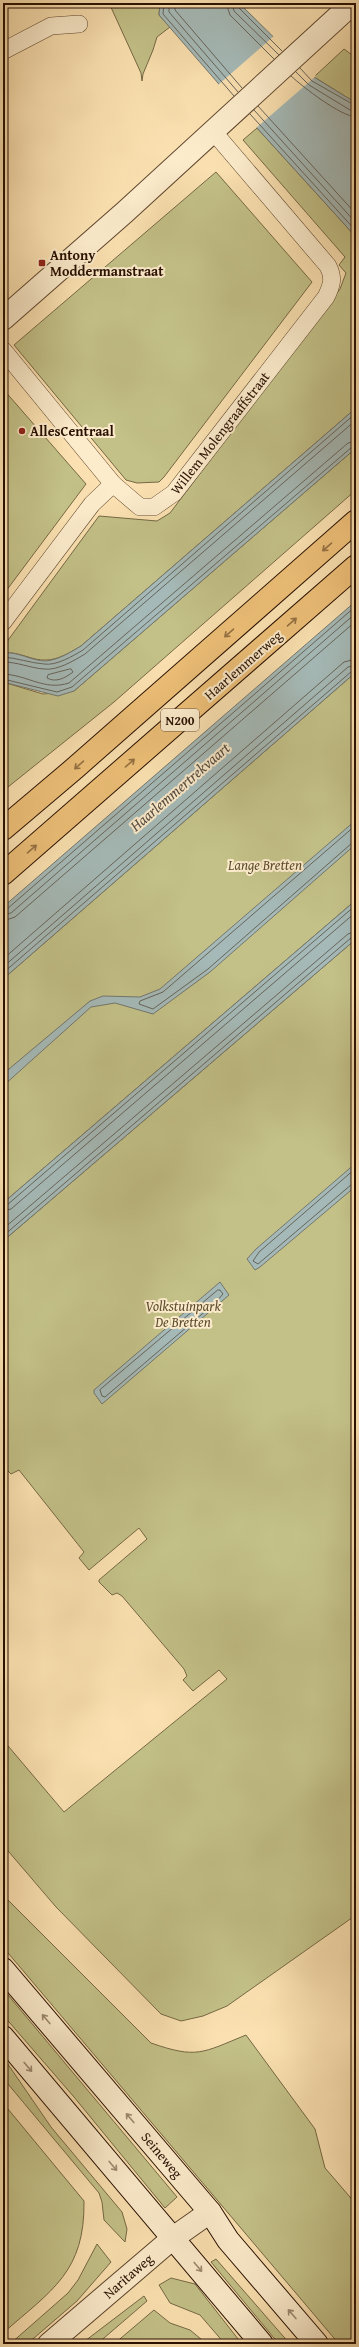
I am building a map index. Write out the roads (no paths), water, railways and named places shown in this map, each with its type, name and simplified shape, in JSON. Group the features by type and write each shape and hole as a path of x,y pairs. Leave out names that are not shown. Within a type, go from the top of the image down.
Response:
{"main road":[{"path":"3,318 124,212 218,124 353,3"},
{"name":"N200","path":"3,829 81,763 356,521"},
{"name":"Haarlemmerweg","path":"3,874 356,566"},
{"name":"Seineweg","path":"3,1969 210,2212 228,2240 317,2344"},
{"path":"3,2037 262,2344"},
{"name":"Naritaweg","path":"49,2344 173,2238 210,2212"}],"street":[{"path":"3,52 52,26 79,24"},
{"name":"Willem Molengraaffstraat","path":"113,484 140,507 154,507 174,493 326,297 332,286 333,276 328,266 218,124"},
{"path":"3,350 113,484 92,504 3,622"}],"water":[{"path":"160,3 239,3 314,77 356,103 356,237 257,128 159,15"},
{"path":"356,408 356,448 74,691 58,696 3,682 3,653 14,653 40,661 46,661 60,657 81,646"},
{"name":"Haarlemmertrekvaart","path":"356,601 356,672 3,979 3,907"},
{"path":"356,820 356,844 210,972 153,1014 115,1003 91,1007 3,1086 3,1074 90,1001 103,996 140,997 160,989"},
{"path":"356,900 356,939 3,1241 3,1203"},
{"path":"356,1163 356,1186 255,1270 247,1259 256,1249"},
{"path":"220,1282 229,1295 102,1404 94,1393 94,1390"}],"place":[{"name":"Antony Moddermanstraat","path":"42,263"},
{"name":"AllesCentraal","path":"22,431"}],"park label":[{"name":"Lange Bretten","path":"265,865"},
{"name":"Volkstuinpark De Bretten","path":"183,1314"}]}
